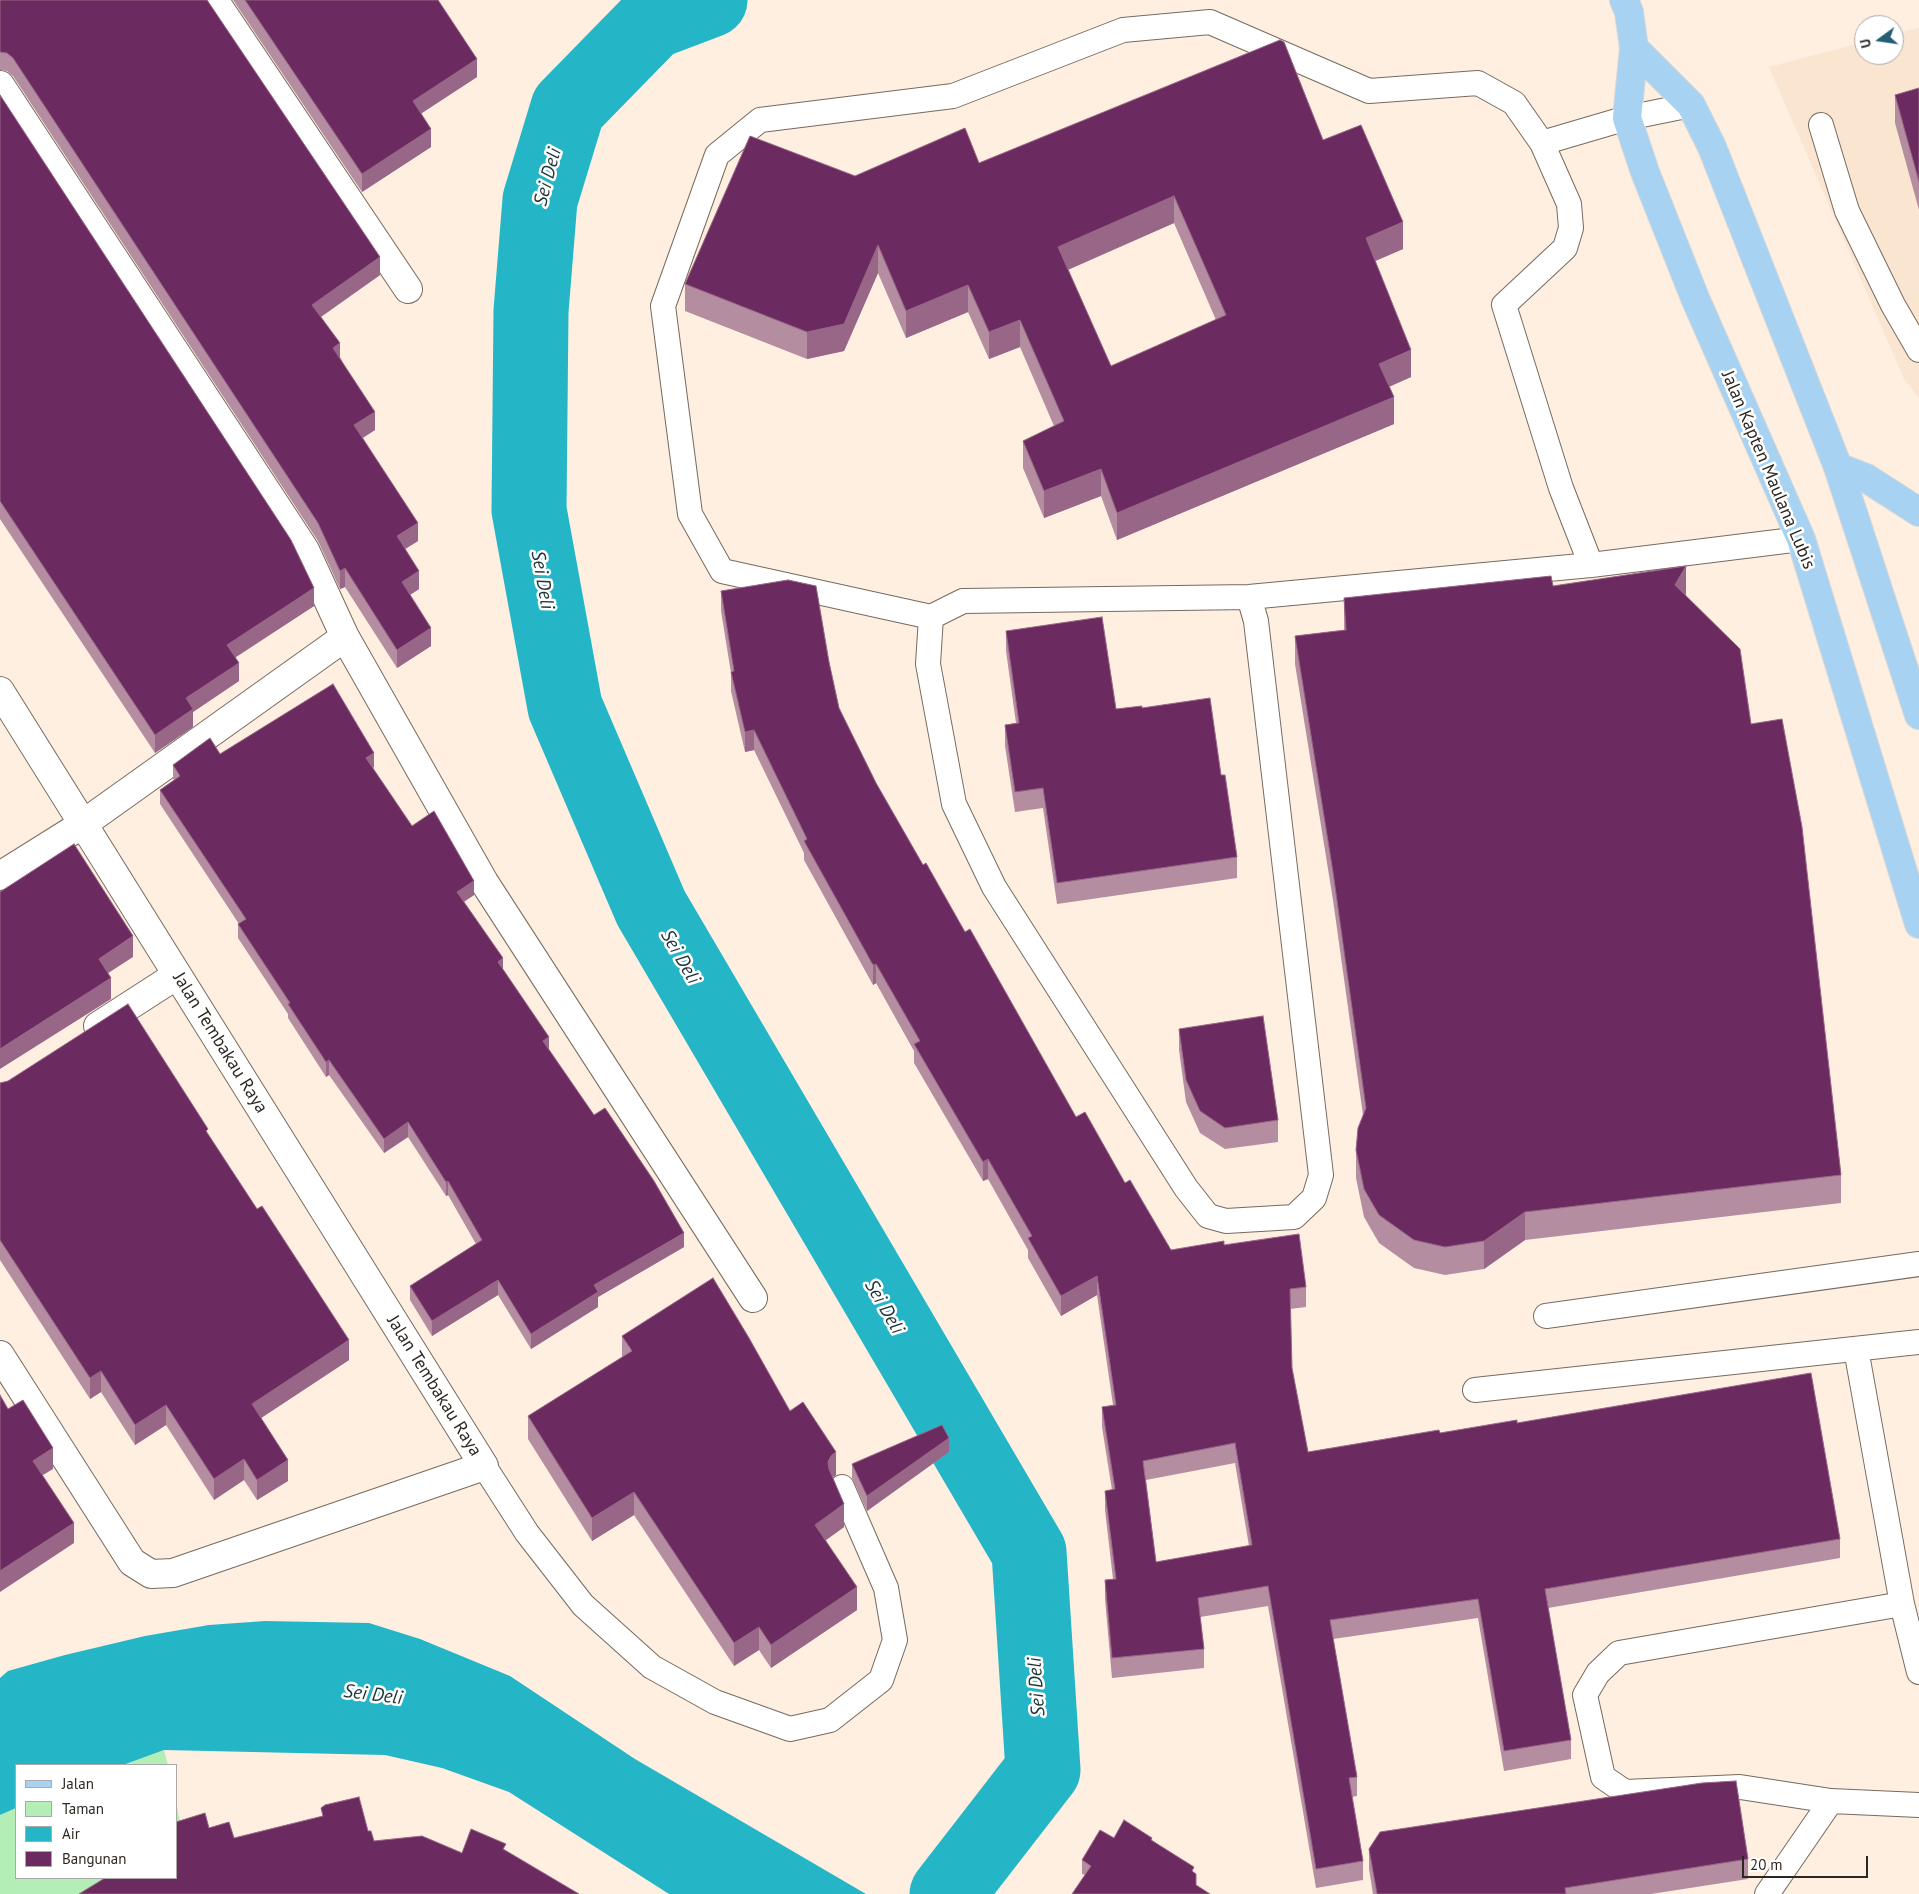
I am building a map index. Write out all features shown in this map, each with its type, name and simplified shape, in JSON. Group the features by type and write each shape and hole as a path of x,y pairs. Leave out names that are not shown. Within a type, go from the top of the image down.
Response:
{"main road":[{"name":"Jalan Kapten Maulana Lubis","path":"1626,6 1634,48 1627,118 1695,298 1801,539 1918,915"},
{"path":"1634,48 1691,105 1712,147 1838,467 1919,716"},
{"path":"1838,467 1866,478 1919,512"}],"street":[{"path":"214,0 408,289"},
{"path":"0,85 305,550 345,637 484,882 753,1298"},
{"path":"0,876 83,824 345,637"},
{"name":"Jalan Tembakau Raya","path":"0,691 484,1466"},
{"path":"81,1037 177,975"},
{"path":"0,1355 132,1562 151,1574 173,1572 484,1466"}],"lane":[{"path":"1591,565 1561,488 1504,305 1565,248 1571,228 1569,204 1542,143 1514,103 1478,83 1369,91 1210,22 1123,30 953,96 760,120 717,154 663,306 690,514 722,571 931,617 963,601 1249,596 1591,565 1801,539"},
{"path":"1542,143 1627,118 1691,105"},
{"path":"1821,125 1847,211 1894,305 1919,350"},
{"path":"931,617 928,664 954,804 994,887 1186,1188 1208,1216 1226,1221 1294,1217 1314,1198 1321,1176 1257,631 1249,596"},
{"path":"1546,1316 1919,1264"},
{"path":"1475,1390 1919,1342"},
{"path":"1856,1349 1902,1604 1919,1672"},
{"name":"Jalan Tembakau Raya","path":"484,1466 527,1532 583,1605 652,1667 715,1702 790,1729 830,1720 881,1680 895,1640 886,1588 842,1487"},
{"path":"1902,1604 1619,1653 1598,1673 1585,1695 1603,1777 1625,1792 1740,1787 1831,1801 1919,1805"},
{"path":"1767,1894 1831,1801"}],"shaded area":[{"path":"1919,28 1919,398 1904,379 1769,67 1854,45 1854,65 1904,65 1904,32"}],"green space":[{"path":"164,1750 168,1764 126,1764"},
{"path":"15,1808 15,1879 178,1879 178,1812 197,1894 0,1894 0,1815"}],"water":[{"path":"265,1621 369,1623 420,1639 510,1676 635,1759 866,1894 669,1894 509,1792 442,1768 385,1755 164,1750 126,1764 15,1764 15,1808 0,1815 0,1678 8,1671 65,1655 145,1636 209,1625"}],"building":[{"path":"0,0 207,0 380,257 312,305 340,343 333,348 375,412 354,425 418,523 397,536 419,571 402,582 431,628 397,650 345,568 340,571 318,523 13,58 7,53 0,52"},
{"path":"245,0 438,0 477,59 413,101 431,129 362,174"},
{"path":"1280,40 1284,42 1323,140 1361,125 1403,222 1366,238 1411,350 1379,364 1394,397 1117,513 1101,469 1044,491 1023,441 1064,421 1020,320 989,332 968,285 906,311 878,245 844,324 807,332 685,284 750,136 855,176 965,128 979,163","holes":["1174,196 1226,315 1111,366 1058,247"]},
{"path":"1919,88 1919,182 1895,95"},
{"path":"0,95 291,540 314,588 227,645 239,663 186,698 193,709 155,735 0,501"},
{"path":"1686,566 1675,585 1740,649 1751,724 1782,719 1802,827 1841,1175 1525,1212 1484,1241 1445,1247 1414,1240 1379,1215 1364,1189 1356,1150 1358,1128 1366,1108 1333,872 1295,636 1346,630 1344,598 1551,576 1553,586"},
{"path":"788,580 816,586 839,708 876,783 923,865 926,863 965,932 970,929 1076,1117 1085,1112 1125,1183 1130,1180 1171,1250 1224,1241 1224,1245 1299,1234 1306,1287 1290,1289 1292,1368 1308,1452 1439,1430 1440,1433 1517,1420 1517,1423 1811,1373 1840,1539 1545,1589 1571,1740 1504,1751 1478,1599 1330,1620 1357,1777 1349,1778 1363,1861 1316,1869 1268,1586 1198,1598 1204,1649 1112,1658 1105,1580 1116,1579 1105,1491 1115,1489 1102,1407 1116,1405 1097,1276 1061,1296 1028,1238 1032,1236 988,1159 983,1162 914,1044 920,1041 876,964 873,965 804,841 807,839 754,730 745,732 731,672 734,671 721,591","holes":["1235,1443 1252,1545 1156,1562 1143,1461"]},
{"path":"1102,617 1116,709 1142,706 1142,708 1210,698 1221,775 1225,775 1237,857 1057,883 1043,788 1015,792 1005,725 1019,723 1006,631"},
{"path":"333,684 374,753 366,758 412,826 434,811 474,881 457,892 503,958 498,962 549,1037 543,1041 594,1115 605,1108 654,1181 684,1233 594,1285 598,1292 531,1334 498,1280 432,1321 410,1286 482,1240 448,1181 446,1182 408,1122 384,1139 329,1060 326,1062 238,924 246,919 160,790 180,776 173,765 210,738 220,754"},
{"path":"74,844 133,936 99,959 111,978 0,1049 0,892"},
{"path":"128,1004 208,1129 206,1131 257,1209 262,1206 349,1340 252,1404 288,1460 257,1480 244,1459 214,1479 166,1405 135,1425 101,1371 90,1378 0,1240 0,1083 8,1081"},
{"path":"1263,1016 1278,1120 1225,1128 1200,1111 1186,1080 1179,1029"},
{"path":"713,1278 790,1411 803,1402 836,1452 828,1462 829,1469 844,1504 815,1525 857,1587 771,1645 759,1627 734,1643 634,1492 592,1518 528,1416 632,1351 622,1336"},
{"path":"0,1395 8,1409 23,1400 53,1448 33,1461 74,1523 0,1571"},
{"path":"942,1425 949,1438 867,1496 852,1464"},
{"path":"1736,1781 1748,1859 1565,1888 1566,1894 1377,1894 1369,1849 1380,1832 1702,1783"},
{"path":"359,1797 368,1831 371,1831 374,1841 422,1836 462,1853 471,1829 506,1844 503,1849 579,1894 79,1894 103,1879 178,1879 178,1821 205,1813 209,1828 229,1822 234,1838 323,1816 321,1808 325,1805"},
{"path":"1124,1820 1152,1838 1151,1840 1194,1867 1192,1871 1196,1874 1196,1885 1210,1894 1072,1894 1091,1866 1082,1860 1100,1830 1114,1838"}],"waterway":[{"name":"Sei Deli","path":"710,0 652,22 568,108 540,200 531,311 529,510 565,707 651,908 1029,1552 1043,1770 947,1894"}]}
